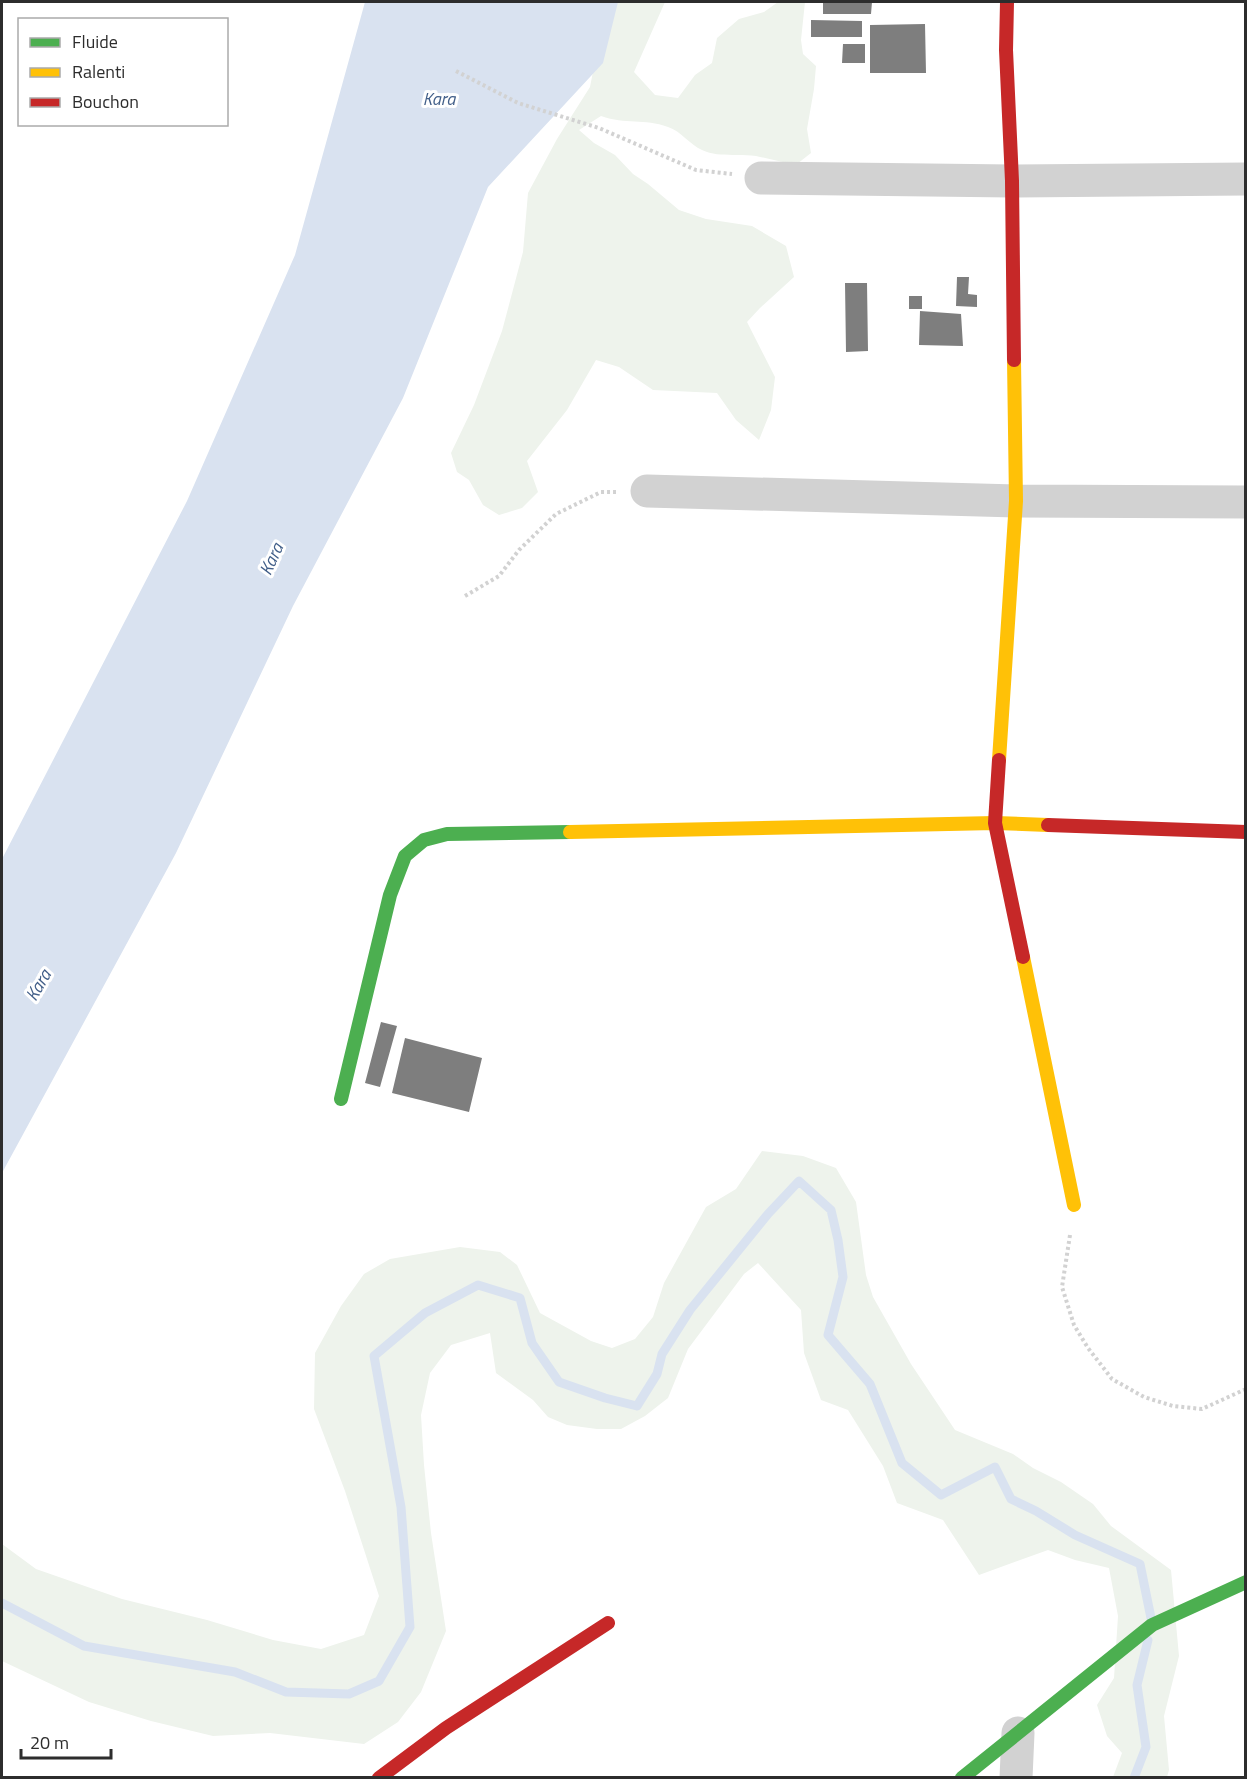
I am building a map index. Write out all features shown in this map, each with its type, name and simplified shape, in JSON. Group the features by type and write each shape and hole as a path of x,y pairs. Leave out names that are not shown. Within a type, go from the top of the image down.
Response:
{"street":[{"path":"1007,2 1006,50 1012,181 1016,501 994,823 1074,1205"},
{"path":"761,178 1012,181 1245,178"},
{"path":"647,491 1016,501 1245,501"},
{"path":"341,1099 390,895 405,856 424,840 447,834 994,823 1245,832"},
{"path":"962,1778 1152,1625 1245,1582"},
{"path":"380,1778 447,1728 608,1623"},
{"path":"1016,1778 1018,1733"}],"path":[{"path":"456,71 518,103 599,128 696,170 761,178"},
{"path":"465,597 499,576 519,550 556,514 601,492 647,491"},
{"path":"1074,1205 1062,1287 1074,1325 1112,1379 1144,1397 1173,1406 1202,1409 1245,1389"}],"shaded area":[{"path":"612,2 665,2 634,72 655,95 678,98 695,75 712,63 717,38 739,19 764,12 778,2 805,2 801,40 803,54 816,66 807,129 811,153 797,164 756,156 722,155 708,152 698,148 673,129 659,124 601,116 579,130 594,143 615,155 633,174 679,210 706,219 752,226 786,246 794,277 747,322 775,377 771,410 759,440 736,420 717,393 653,390 619,367 596,360 567,410 527,461 538,492 522,508 499,515 483,505 469,480 457,472 451,453 474,405 502,331 523,252 528,193 557,139 590,87 598,46"},
{"path":"762,1151 803,1156 836,1168 856,1202 866,1275 873,1297 911,1364 955,1430 1013,1454 1033,1468 1061,1482 1093,1504 1111,1526 1171,1570 1179,1656 1164,1716 1169,1770 1167,1777 1113,1777 1122,1753 1107,1736 1097,1705 1114,1678 1118,1616 1109,1568 1075,1560 1048,1550 979,1575 943,1520 897,1503 883,1466 848,1410 821,1400 804,1353 801,1310 758,1263 744,1274 688,1349 668,1398 645,1416 621,1429 567,1425 548,1417 533,1400 496,1373 490,1333 451,1345 430,1373 421,1415 431,1533 446,1631 421,1692 398,1722 364,1744 270,1733 213,1736 151,1721 89,1702 2,1661 2,1544 36,1569 122,1599 207,1620 273,1640 321,1649 364,1635 379,1596 345,1491 314,1409 315,1353 341,1306 364,1274 390,1259 460,1247 500,1252 517,1265 540,1313 591,1341 612,1348 635,1339 653,1317 664,1283 706,1207 736,1189"}],"water":[{"name":"Kara","path":"365,2 618,2 603,63 488,187 403,398 293,606 176,853 2,1173 2,859 187,501 295,255"}],"building":[{"path":"823,2 872,2 871,14 823,14"},
{"path":"811,20 862,21 862,37 811,37"},
{"path":"925,24 926,73 870,73 870,25"},
{"path":"843,44 865,44 865,63 842,63"},
{"path":"957,277 969,277 968,294 977,295 977,307 956,306"},
{"path":"845,283 867,283 868,351 846,352"},
{"path":"909,296 922,296 922,309 909,309"},
{"path":"920,311 961,314 963,346 919,345"},
{"path":"381,1022 397,1026 380,1087 365,1083"},
{"path":"405,1038 482,1058 469,1112 392,1093"}],"waterway":[{"path":"2,1603 84,1646 235,1672 286,1692 349,1694 379,1681 410,1627 401,1507 374,1356 425,1313 478,1285 520,1298 532,1343 559,1382 637,1406 657,1374 662,1354 690,1310 768,1214 799,1181 831,1210 838,1240 843,1277 828,1335 870,1384 902,1463 941,1495 995,1467 1011,1499 1075,1535 1140,1564 1151,1618"},
{"path":"1134,1778 1146,1747 1137,1685 1148,1640"}],"traffic: fast":[{"path":"341,1099 390,895 405,856 424,840 447,834 570,832"},
{"path":"962,1778 1152,1625 1246,1582"}],"traffic: slow":[{"path":"999,760 1016,501 1014,360"},
{"path":"570,832 995,823 1048,825"},
{"path":"1023,957 1074,1205"}],"traffic: jam":[{"path":"1007,2 1006,50 1012,181 1014,360"},
{"path":"999,760 995,823 1023,957"},
{"path":"1048,825 1246,832"},
{"path":"379,1778 446,1728 608,1623"}]}
